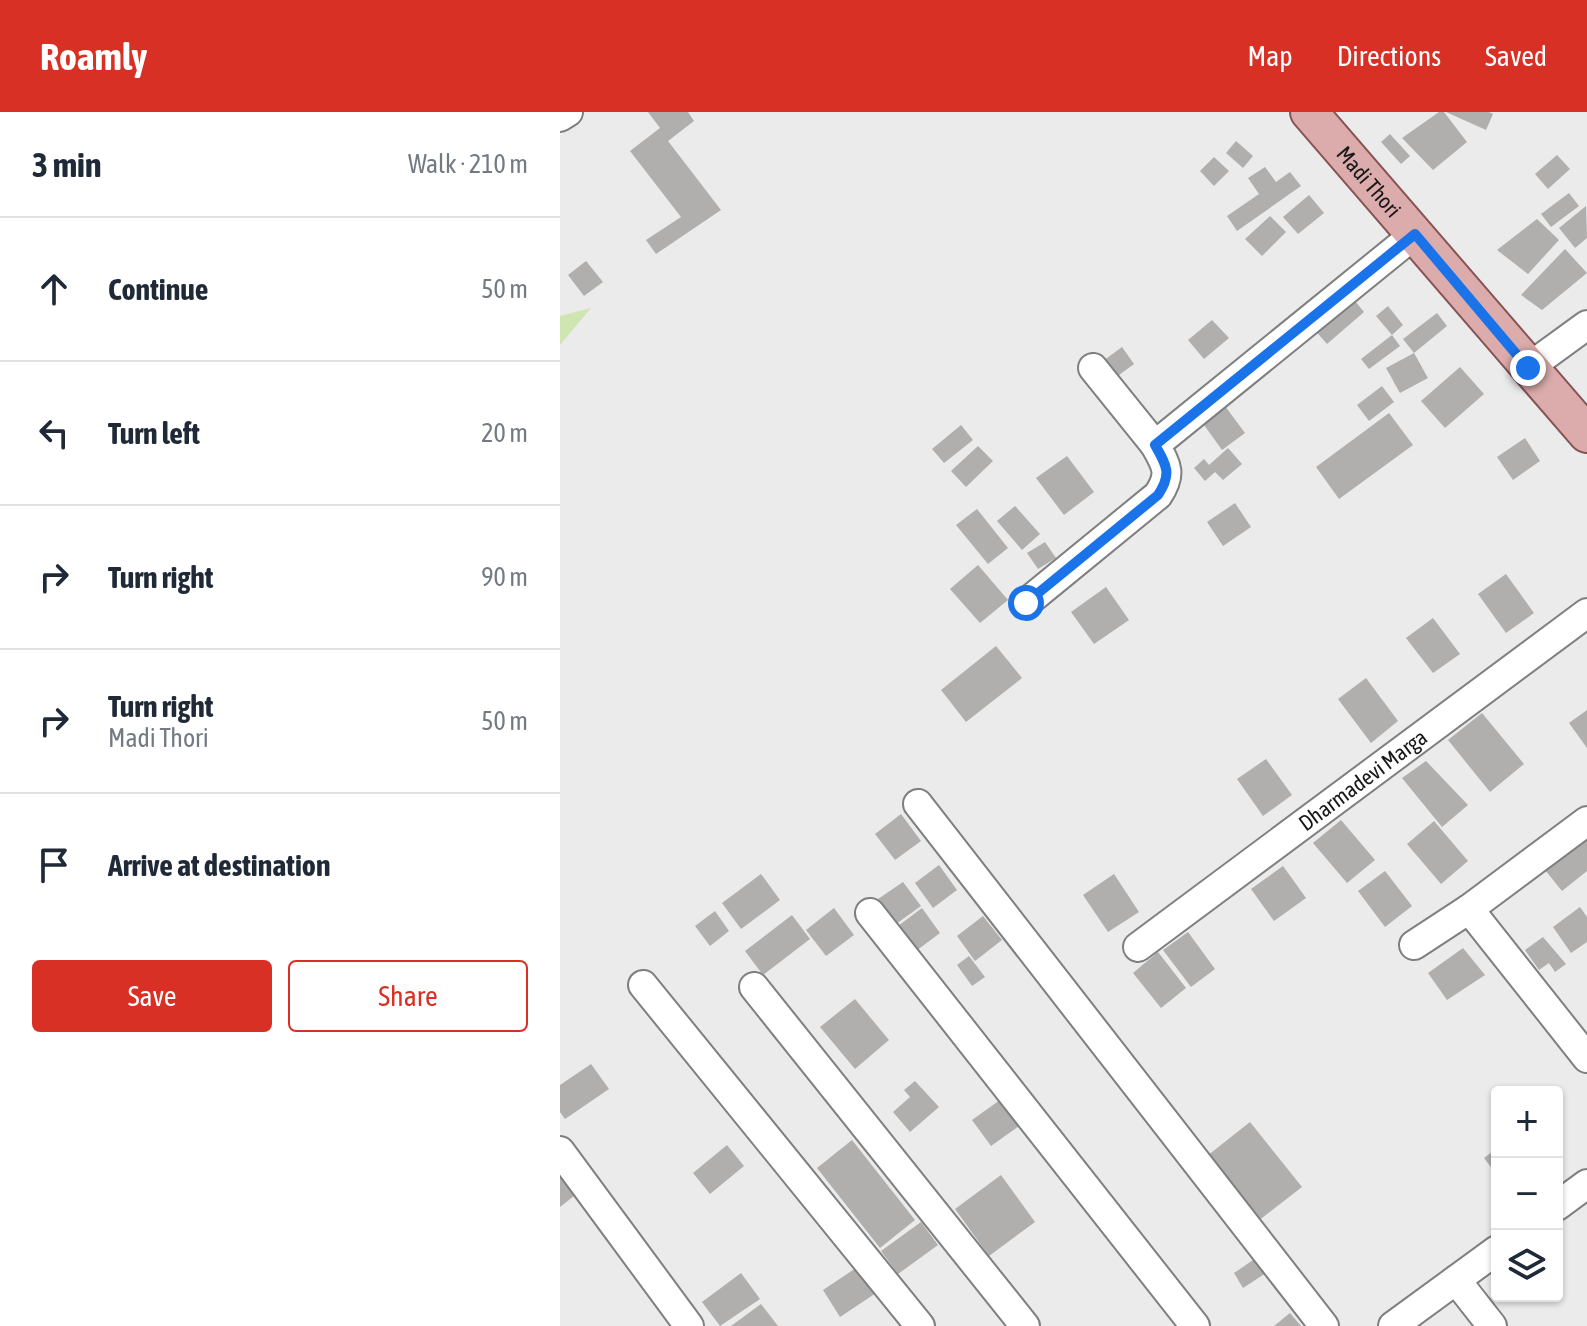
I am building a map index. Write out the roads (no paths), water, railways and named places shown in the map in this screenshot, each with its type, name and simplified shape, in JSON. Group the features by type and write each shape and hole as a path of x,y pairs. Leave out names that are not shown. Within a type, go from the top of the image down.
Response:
{"main road":[{"name":"Madi Thori","path":"1309,112 1587,434"}],"street":[{"path":"560,117 568,112"},
{"path":"1155,445 1415,234"},
{"path":"1528,368 1587,325"},
{"path":"1026,603 1158,495 1169,479 1168,468 1155,445 1093,368"},
{"name":"Dharmadevi Marga","path":"1138,947 1587,613"},
{"path":"918,804 1324,1326"},
{"path":"1414,945 1469,909 1587,821"},
{"path":"1469,909 1587,1058"},
{"path":"870,913 1195,1326"},
{"path":"643,985 920,1326"},
{"path":"754,987 1025,1326"},
{"path":"560,1151 689,1326"},
{"path":"1563,1202 1587,1184"},
{"path":"1393,1326 1491,1254"},
{"path":"1456,1280 1492,1326"}]}
